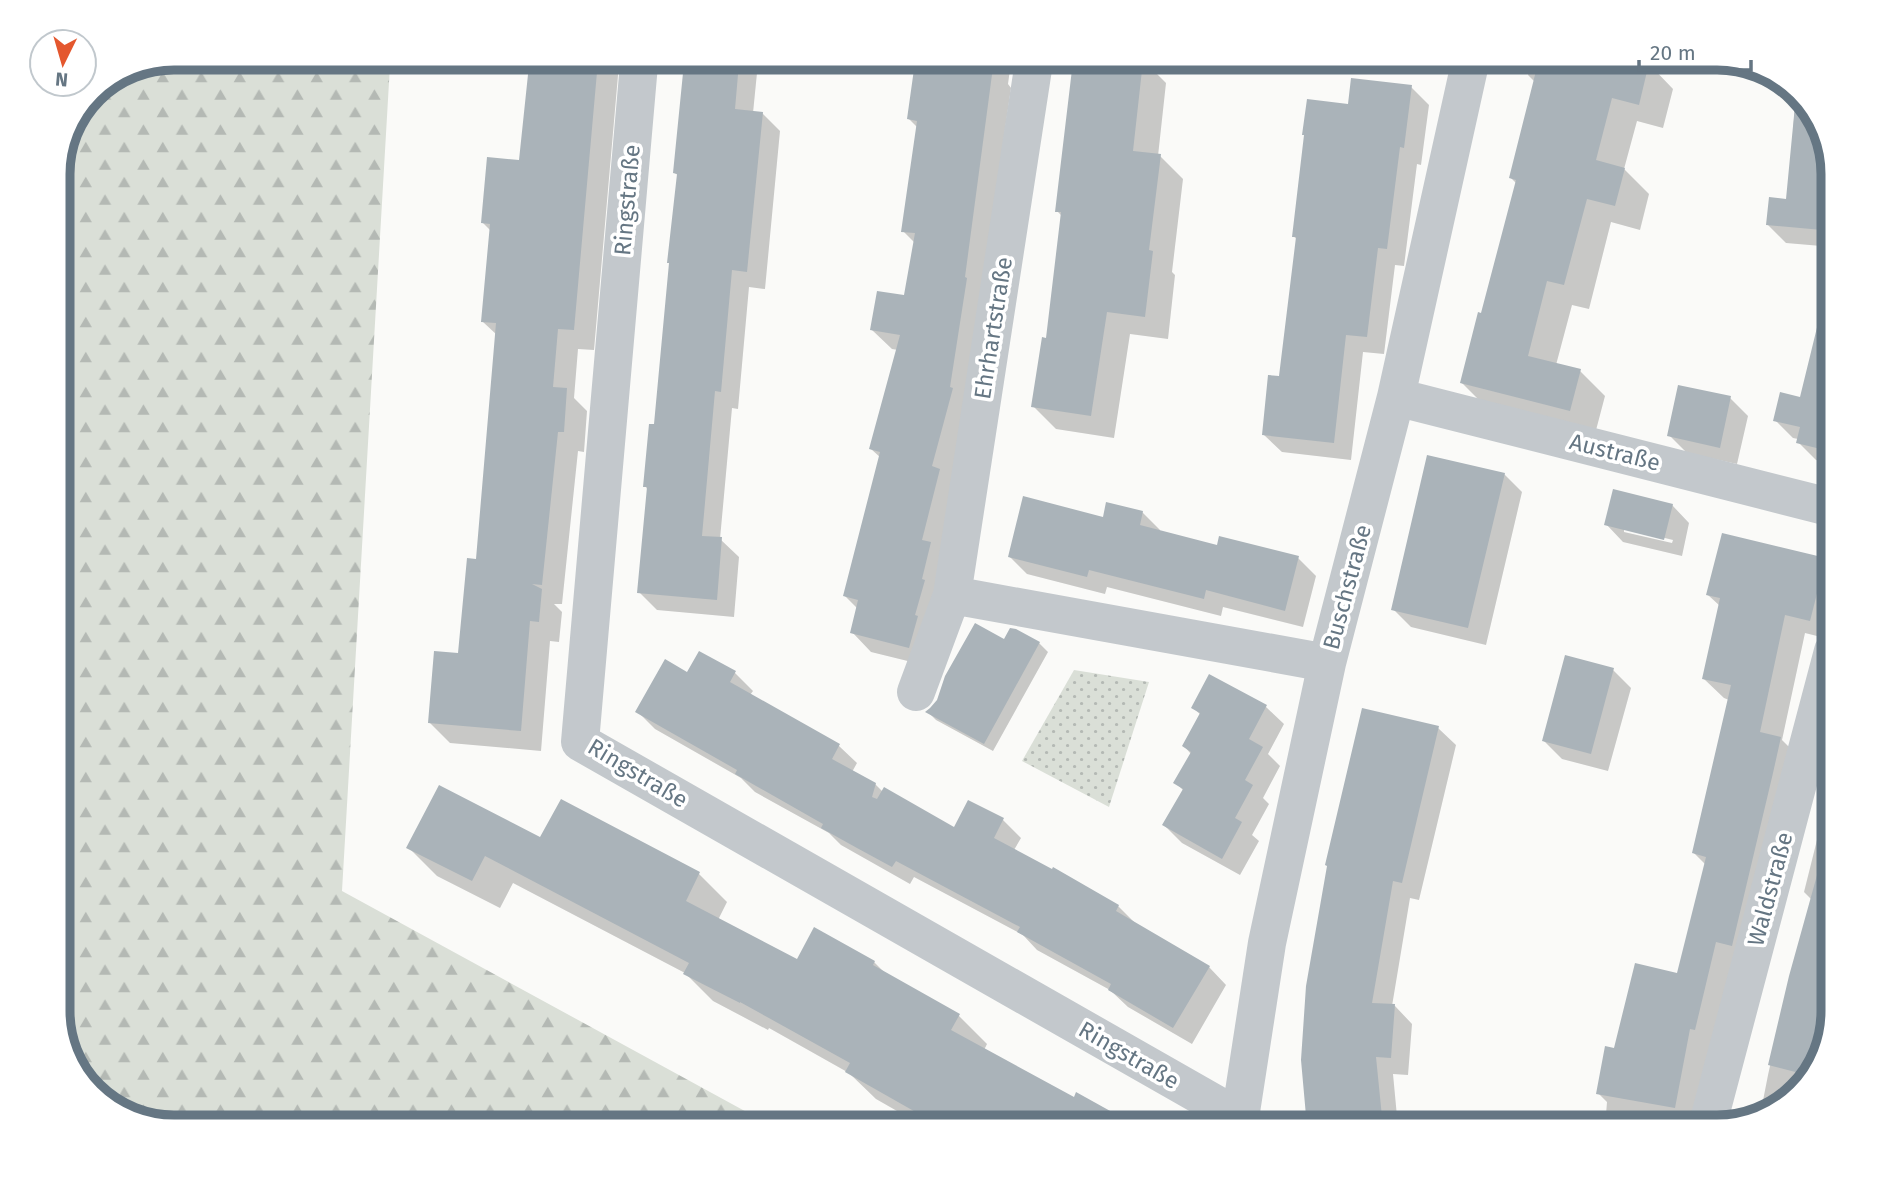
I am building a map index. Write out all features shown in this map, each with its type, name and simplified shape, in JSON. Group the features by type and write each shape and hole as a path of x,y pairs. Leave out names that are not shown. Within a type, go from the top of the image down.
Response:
{"street":[{"name":"Ringstraße","path":"638,70 580,742 1227,1115"},
{"name":"Ehrhartstraße","path":"916,692 952,595 1033,70"},
{"name":"Buschstraße","path":"1242,1115 1267,943 1327,663 1396,397 1469,70"},
{"name":"Austraße","path":"1396,397 1821,505"},
{"path":"952,595 1327,663"},
{"name":"Waldstraße","path":"1710,1115 1821,696"}],"green space":[{"path":"390,70 342,891 752,1115 161,1114 135,1107 111,1093 84,1063 76,1044 70,1017 70,168 78,135 88,116 116,88 154,72"},
{"path":"1074,670 1149,682 1109,807 1022,761"}],"building":[{"path":"528,70 597,72 574,330 558,329 553,387 567,388 564,432 558,432 542,585 532,584 542,589 539,622 530,621 521,731 428,723 434,651 458,653 467,558 476,559 496,323 481,322 490,224 481,223 487,157 519,160"},
{"path":"683,70 738,70 735,109 763,112 747,272 732,270 721,392 715,391 702,536 722,537 717,600 637,593 647,487 643,487 649,424 654,424 677,174 673,173"},
{"path":"914,70 993,70 965,277 967,278 950,387 953,388 932,466 940,469 922,540 931,542 922,579 925,580 915,615 918,616 909,648 850,633 858,600 843,596 880,452 869,449 900,335 870,330 877,291 904,295 915,233 901,232 917,121 907,119"},
{"path":"1072,70 1142,70 1133,151 1161,154 1149,250 1153,251 1145,317 1107,312 1091,416 1031,407 1042,337 1046,338 1061,212 1055,212"},
{"path":"1536,70 1647,70 1639,105 1612,98 1596,160 1625,168 1615,206 1587,199 1564,285 1547,281 1528,356 1581,369 1570,411 1460,383 1516,180 1509,178"},
{"path":"1351,78 1412,85 1404,148 1400,147 1387,249 1378,248 1367,337 1346,335 1334,443 1262,435 1268,375 1279,376 1296,237 1292,237 1307,99 1348,104"},
{"path":"1795,106 1807,122 1817,147 1821,168 1821,230 1766,225 1769,197 1786,199"},
{"path":"1821,311 1821,449 1796,443 1800,427 1773,421 1780,392 1800,397"},
{"path":"1678,385 1731,396 1720,448 1667,436"},
{"path":"1427,455 1505,473 1468,628 1391,610"},
{"path":"1613,489 1673,504 1664,540 1604,525"},
{"path":"1023,496 1103,517 1106,502 1143,511 1140,525 1217,545 1219,536 1299,556 1285,611 1206,590 1204,599 1089,570 1087,577 1008,557"},
{"path":"1722,533 1821,557 1821,578 1810,621 1785,615 1760,732 1781,737 1773,773 1732,946 1716,942 1695,1030 1690,1029 1675,1108 1596,1094 1605,1046 1614,1048 1635,963 1677,973 1706,857 1692,853 1731,685 1702,679 1720,598 1706,595"},
{"path":"975,623 1004,639 1010,628 1040,642 984,744 925,712 937,700 945,676"},
{"path":"699,651 736,671 730,682 840,744 832,759 876,783 872,797 877,799 884,787 954,827 968,800 1004,818 994,838 1052,869 1053,867 1119,905 1116,911 1210,966 1173,1028 1108,990 1111,984 1017,932 1020,927 896,861 892,867 821,828 823,824 735,774 737,770 635,712 665,659 687,672"},
{"path":"1565,655 1614,668 1591,754 1542,741"},
{"path":"1209,674 1267,705 1249,739 1263,747 1245,780 1253,785 1235,818 1242,822 1222,859 1162,825 1183,789 1173,783 1191,752 1182,746 1200,713 1191,708"},
{"path":"1362,708 1439,726 1402,883 1393,881 1372,1003 1395,1004 1391,1058 1376,1057 1382,1115 1306,1115 1301,1060 1306,986 1327,866 1325,865"},
{"path":"439,785 540,837 561,799 700,872 686,901 797,959 814,927 875,961 873,965 960,1014 951,1030 1074,1097 1076,1092 1117,1115 921,1115 845,1072 850,1063 683,974 689,963 485,856 472,881 406,848"},
{"path":"1821,861 1820,1024 1813,1050 1800,1073 1768,1065"}]}
